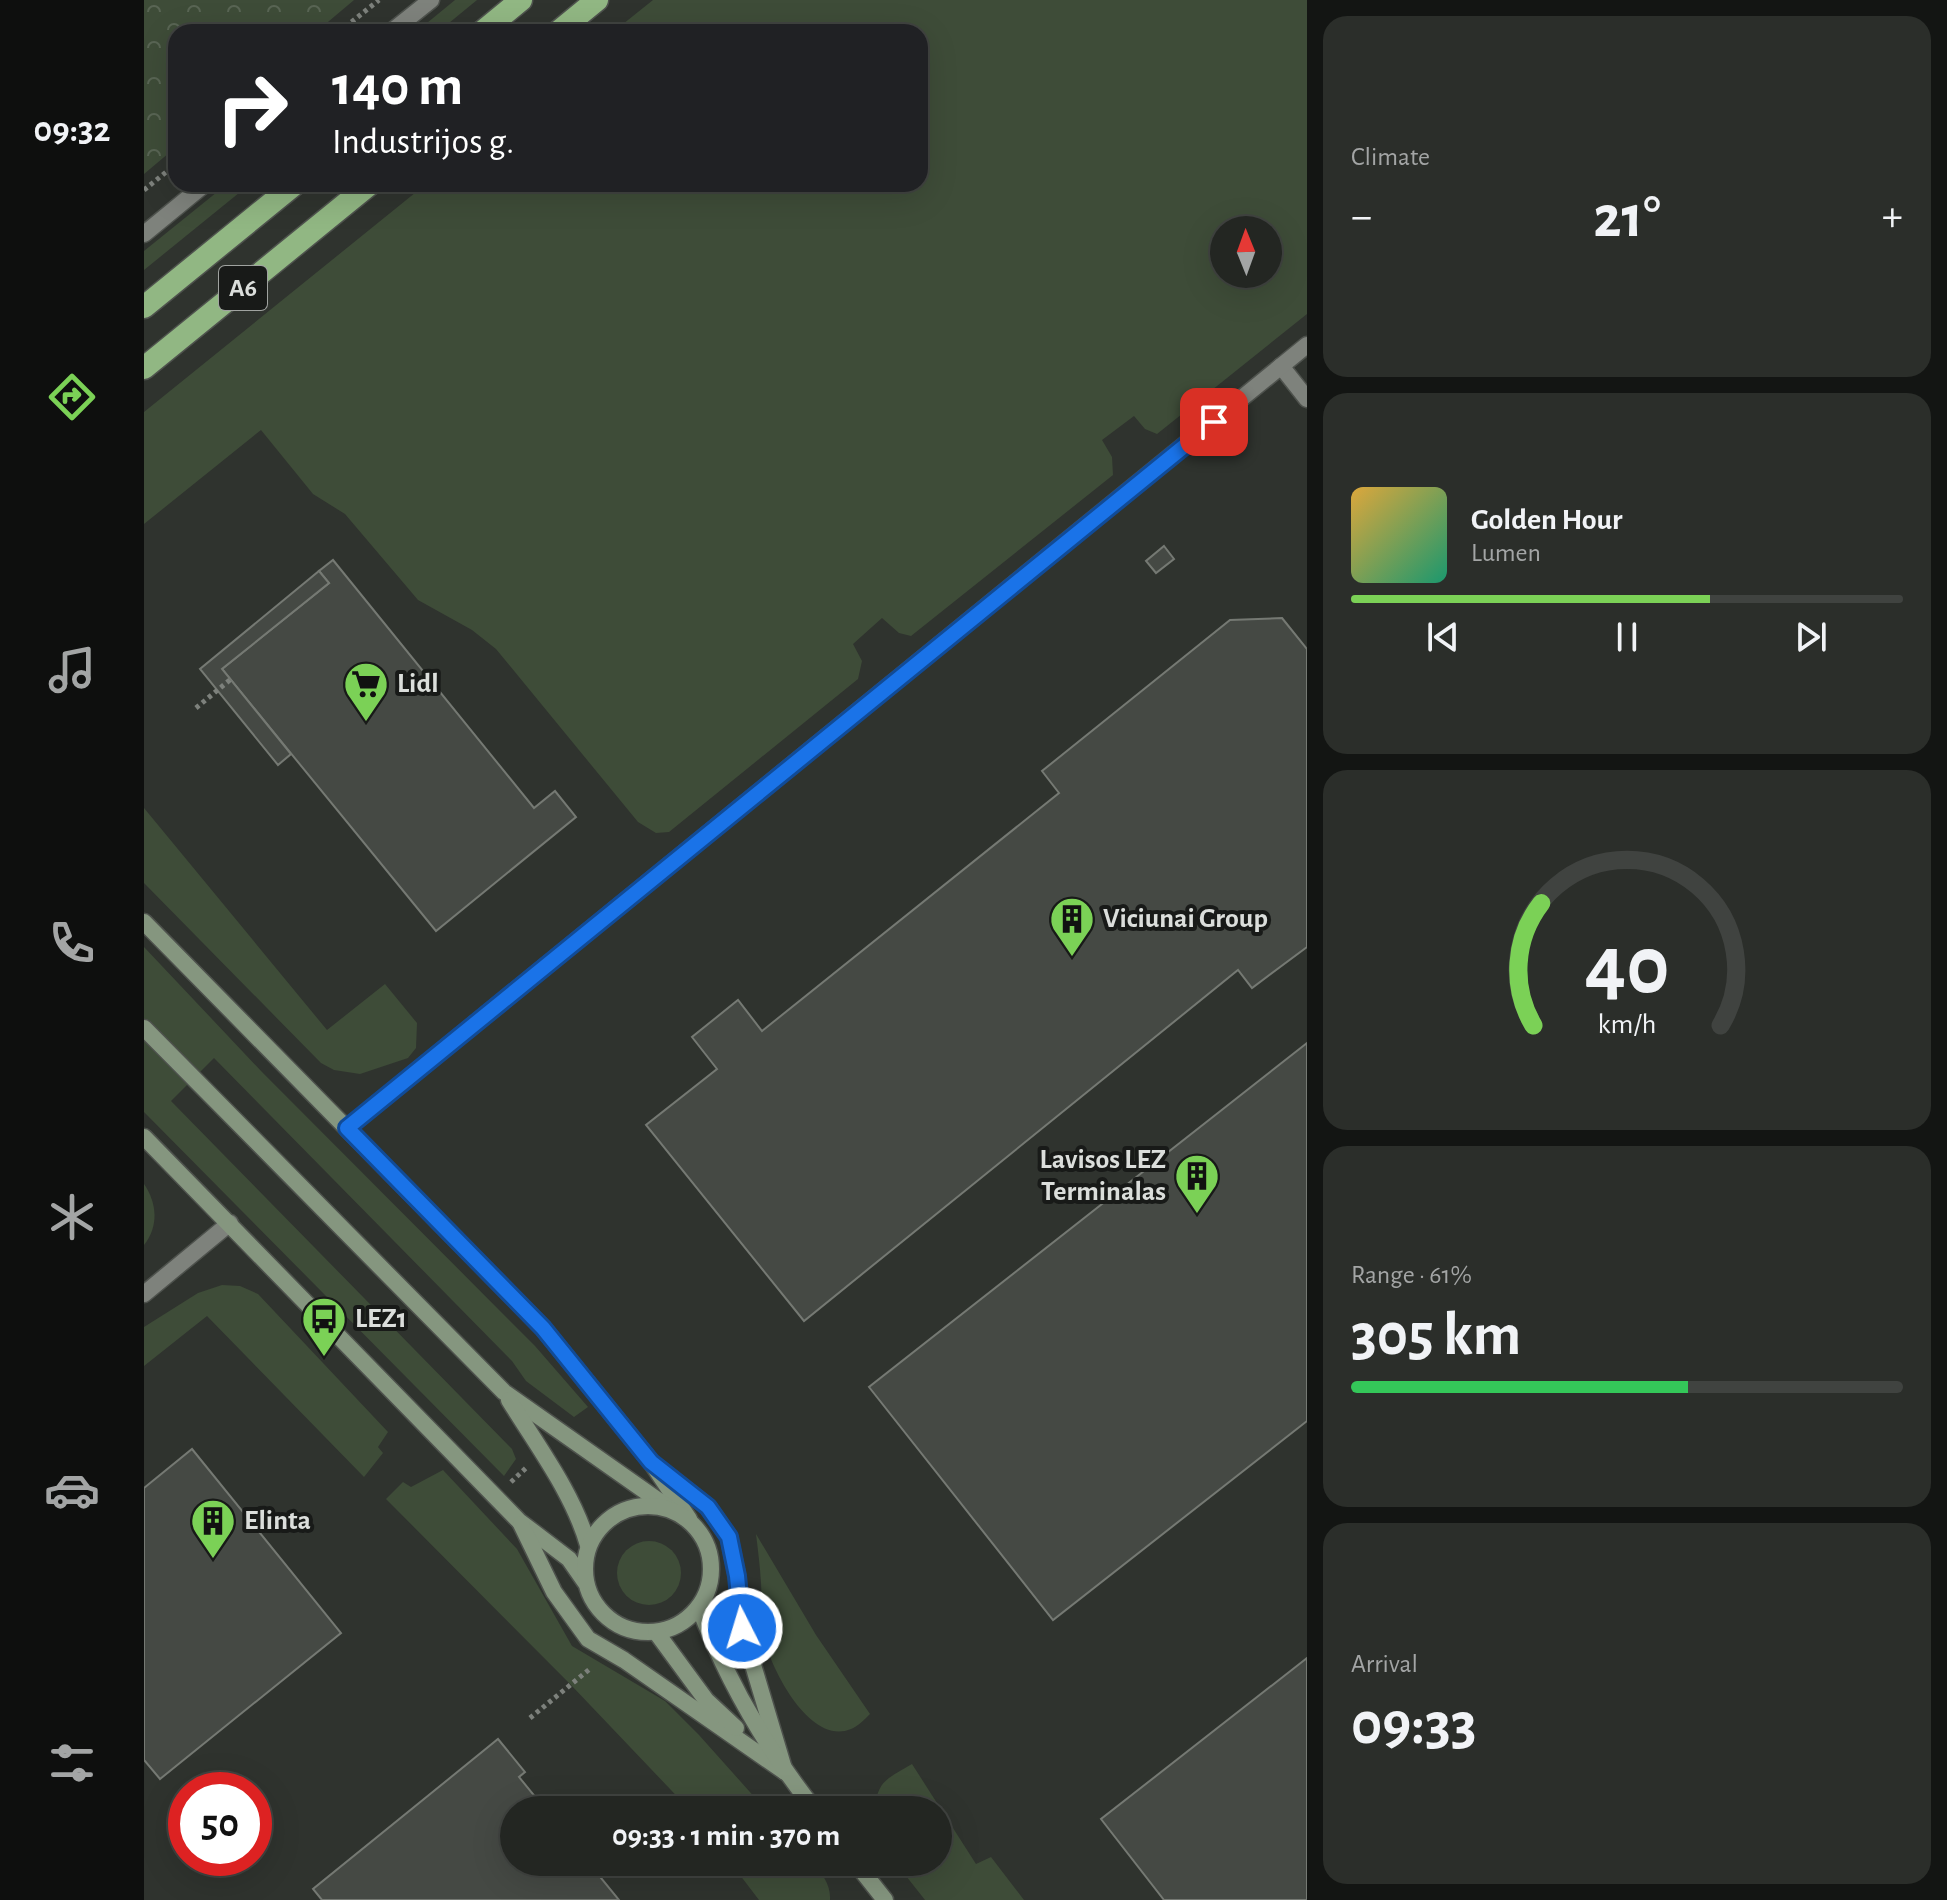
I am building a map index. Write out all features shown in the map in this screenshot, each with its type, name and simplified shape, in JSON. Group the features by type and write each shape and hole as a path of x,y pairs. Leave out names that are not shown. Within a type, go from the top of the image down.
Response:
{"highway":[{"path":"492,24 521,0"},
{"path":"568,24 597,0"},
{"name":"A6","path":"144,307 285,192"},
{"name":"A6","path":"144,368 360,192"}],"main road":[{"path":"144,922 543,1328 651,1462 704,1538 712,1562 710,1586 699,1607 680,1624 656,1632 633,1631 611,1621 594,1604 585,1582 569,1559 519,1521 144,1137"},
{"path":"144,1028 504,1392 613,1472 689,1519"},
{"path":"504,1392 565,1491 582,1523 588,1545"},
{"path":"651,1462 708,1507 729,1537 737,1576 742,1628 785,1772"},
{"path":"585,1582 584,1564 588,1545 602,1525 621,1511 645,1505 669,1508"},
{"path":"519,1521 554,1592 588,1639 785,1772"},
{"path":"699,1607 734,1689 785,1772 804,1796"},
{"path":"656,1632 706,1700 785,1772"},
{"path":"866,1876 885,1900"}],"street":[{"path":"401,24 431,0"},
{"path":"144,234 195,192"},
{"path":"347,1128 1307,345"},
{"path":"1281,366 1307,399"},
{"path":"144,1294 230,1223"}],"path":[{"path":"349,24 379,0"},
{"path":"144,190 168,170"},
{"path":"196,708 231,679"},
{"path":"530,1718 610,1652"}],"green space":[{"path":"144,0 354,0 326,24 168,24 168,154 144,174"},
{"path":"455,0 477,0 448,24 426,24"},
{"path":"653,0 1307,0 1307,314 1157,434 1145,429 1134,416 1102,440 1112,457 1113,475 911,636 899,633 882,618 853,644 862,661 858,679 669,832 656,833 638,822 496,649 472,630 418,600 345,514 313,494 261,430 144,524 144,412 416,192 928,192 928,24 623,24"},
{"path":"217,192 240,192 144,270 144,251"},
{"path":"144,808 327,1030 385,984 417,1023 416,1048 408,1058 360,1074 334,1070 321,1063 144,883"},
{"path":"144,947 262,1072 535,1346 588,1407 574,1417 526,1381 512,1361 214,1058 171,1101 512,1449 516,1459 504,1476 144,1112"},
{"path":"144,1184 152,1199 154,1222 144,1245"},
{"path":"222,1285 240,1286 258,1294 388,1432 378,1447 383,1453 364,1477 207,1316 144,1366 144,1327 198,1293"},
{"path":"443,1470 517,1549 572,1646 665,1701 753,1796 677,1796 386,1499 403,1482 411,1487"},
{"path":"756,1534 816,1635 870,1714 853,1728 835,1731 820,1726 806,1715 773,1664 763,1633"},
{"path":"649,1541 667,1547 675,1555 681,1573 675,1591 667,1599 649,1605 631,1599 623,1591 617,1573 623,1555 631,1547"},
{"path":"912,1764 932,1796 877,1796 891,1777"},
{"path":"952,1826 976,1864 991,1857 1024,1900 925,1900 906,1876 952,1876"},
{"path":"741,1876 823,1876 830,1894 830,1900 759,1900"}],"building":[{"path":"1164,546 1174,559 1156,573 1146,561"},
{"name":"Lidl","path":"333,560 534,808 555,791 576,817 436,931 222,669 329,583 319,571"},
{"path":"319,571 329,583 222,669 291,754 278,765 200,669"},
{"name":"Viciunai Group","path":"1282,618 1307,649 1307,947 1252,988 1238,970 804,1321 646,1125 717,1069 692,1037 738,1000 762,1031 1059,793 1042,771 1230,620"},
{"name":"Lavisos LEZ Terminalas","path":"1307,1043 1307,1421 1053,1620 869,1387"},
{"name":"Elinta","path":"192,1449 341,1633 160,1779 144,1760 144,1488"},
{"path":"1307,1658 1307,1900 1164,1900 1101,1819"},
{"path":"498,1739 525,1772 519,1777 535,1796 500,1796 500,1876 599,1876 619,1900 322,1900 313,1889"}],"place":[{"name":"Lidl","path":"366,723"},
{"name":"Viciunai Group","path":"1072,958"},
{"name":"Lavisos LEZ Terminalas","path":"1197,1215"},
{"name":"LEZ1","path":"324,1358"},
{"name":"Elinta","path":"213,1560"}],"route":[{"path":"742,1628 737,1576 729,1537 708,1507 651,1462 543,1328 347,1128 1214,422"}]}
